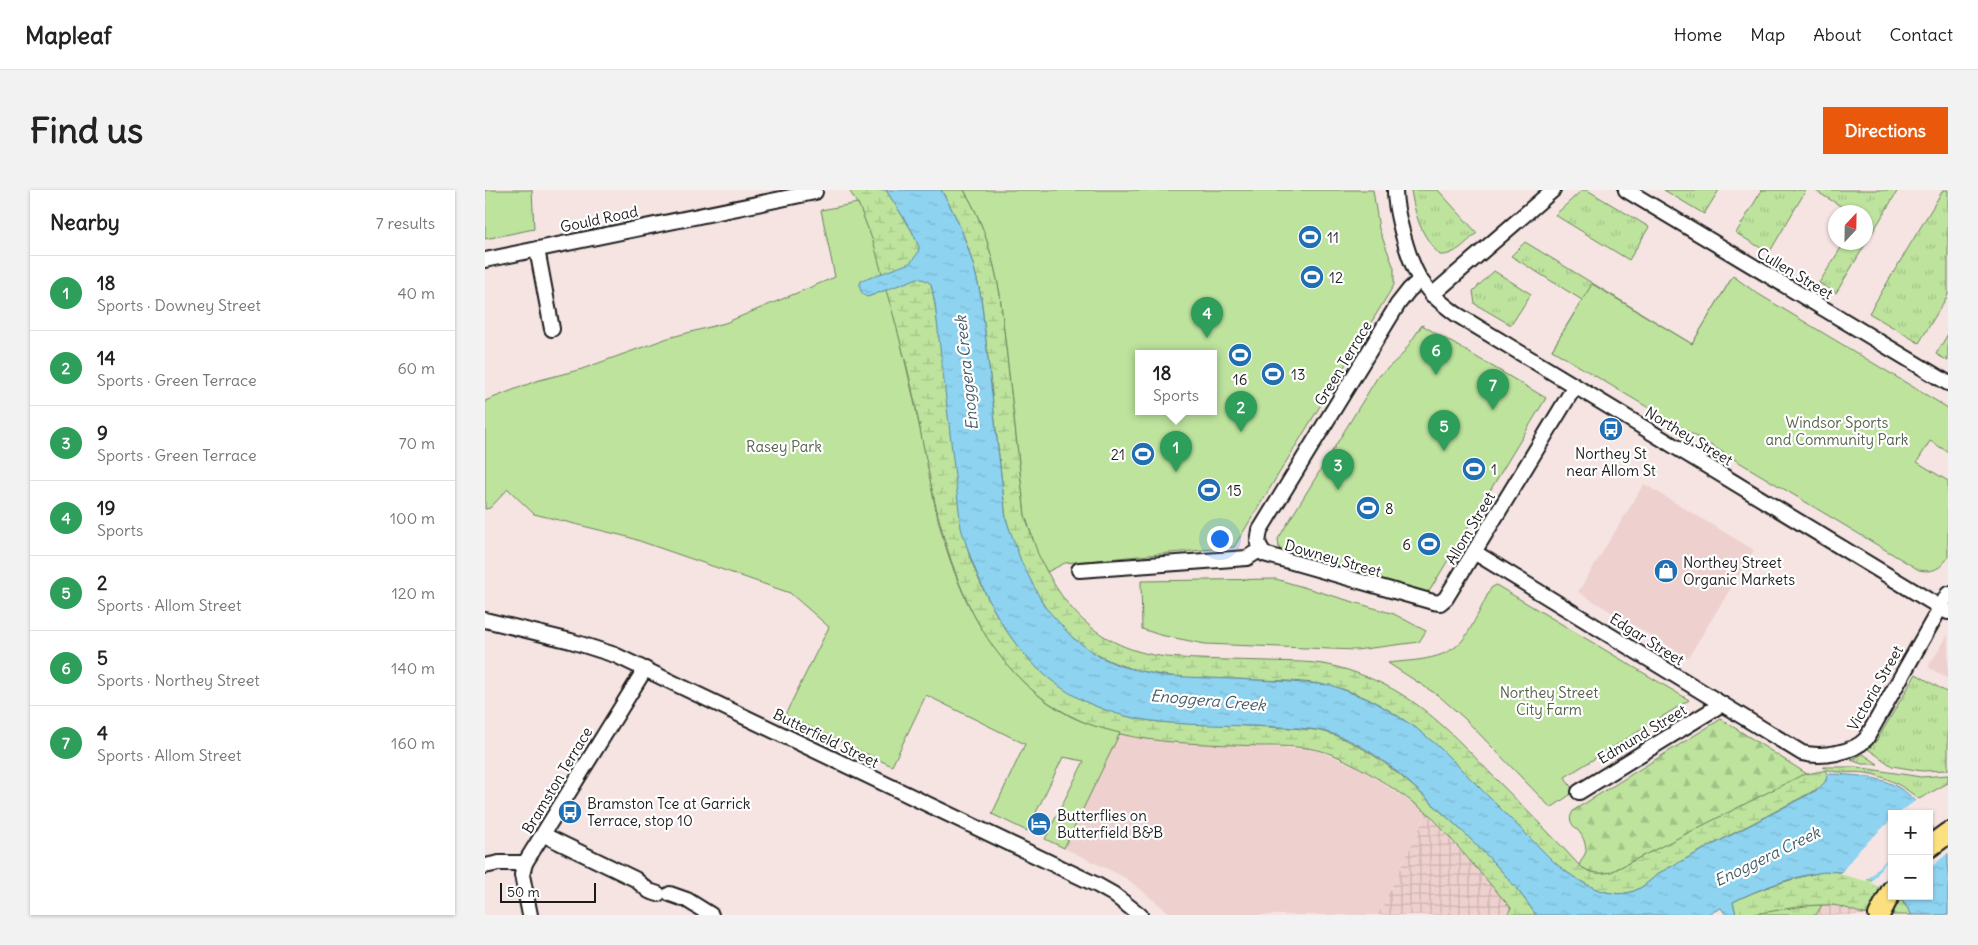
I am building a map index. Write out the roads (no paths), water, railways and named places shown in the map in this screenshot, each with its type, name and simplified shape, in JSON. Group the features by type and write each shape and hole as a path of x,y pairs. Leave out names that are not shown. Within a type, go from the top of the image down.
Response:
{"highway":[{"path":"1933,844 1948,833"},
{"path":"1879,915 1888,898"}],"street":[{"path":"1395,190 1395,204 1405,242 1420,280"},
{"path":"1432,295 1553,190"},
{"name":"Cullen Street","path":"1626,190 1948,383"},
{"name":"Gould Road","path":"485,260 815,192"},
{"path":"537,249 552,329"},
{"name":"Northey Street","path":"1420,280 1432,295 1455,314 1944,610"},
{"name":"Green Terrace","path":"1261,549 1258,536 1260,530 1398,304 1420,280"},
{"name":"Allom Street","path":"1433,602 1440,602 1446,598 1575,386"},
{"name":"Downey Street","path":"1079,570 1247,558 1261,549 1264,554 1276,559 1433,602"},
{"name":"Edgar Street","path":"1474,552 1802,753"},
{"name":"Victoria Street","path":"1802,753 1819,756 1860,745 1866,739 1944,610 1948,594"},
{"name":"Butterfield Street","path":"485,620 591,646 645,669 1097,885 1113,894 1140,915"},
{"name":"Bramston Terrace","path":"525,863 645,669"},
{"name":"Edmund Street","path":"1579,792 1722,704"},
{"path":"543,835 635,879 649,891 687,900 711,915"},
{"path":"485,866 499,863 525,863 522,875 530,915"}],"water":[{"name":"Enoggera Creek","path":"886,190 941,190 961,229 981,297 1006,519 1021,561 1044,606 1073,638 1100,657 1120,666 1164,676 1331,685 1375,702 1415,727 1438,746 1554,862 1583,883 1606,892 1618,894 1629,893 1640,888 1659,873 1817,790 1826,781 1827,774 1855,775 1882,780 1906,792 1922,810 1888,810 1888,889 1874,881 1848,873 1815,873 1771,886 1733,902 1736,915 1726,915 1721,908 1706,915 1536,915 1501,871 1462,831 1383,760 1354,743 1338,736 1312,729 1160,722 1119,714 1084,701 1054,683 1029,659 1007,631 989,600 961,528 935,304 931,284 918,278 867,297 861,290 861,281 910,263 918,253 919,247 912,231"},
{"path":"1933,829 1948,854 1948,915 1912,915 1901,900 1933,900"}],"place":[{"name":"11","path":"1310,237"},
{"name":"12","path":"1312,277"},
{"name":"19","path":"1207,338"},
{"name":"16","path":"1240,355"},
{"name":"13","path":"1273,374"},
{"name":"5","path":"1436,375"},
{"name":"4","path":"1493,410"},
{"name":"Northey St near Allom St","path":"1611,429"},
{"name":"14","path":"1241,432"},
{"name":"2","path":"1444,451"},
{"name":"21","path":"1143,454"},
{"name":"1","path":"1474,469"},
{"name":"18","path":"1176,472"},
{"name":"15","path":"1209,490"},
{"name":"9","path":"1338,490"},
{"name":"8","path":"1368,508"},
{"name":"6","path":"1429,544"},
{"name":"Northey Street Organic Markets","path":"1666,571"},
{"name":"Bramston Tce at Garrick Terrace, stop 10","path":"570,812"},
{"name":"Butterflies on Butterfield B&B","path":"1039,824"}],"park label":[{"name":"Windsor Sports and Community Park","path":"1837,430"},
{"name":"Rasey Park","path":"784,446"},
{"name":"Northey Street City Farm","path":"1549,700"}]}
